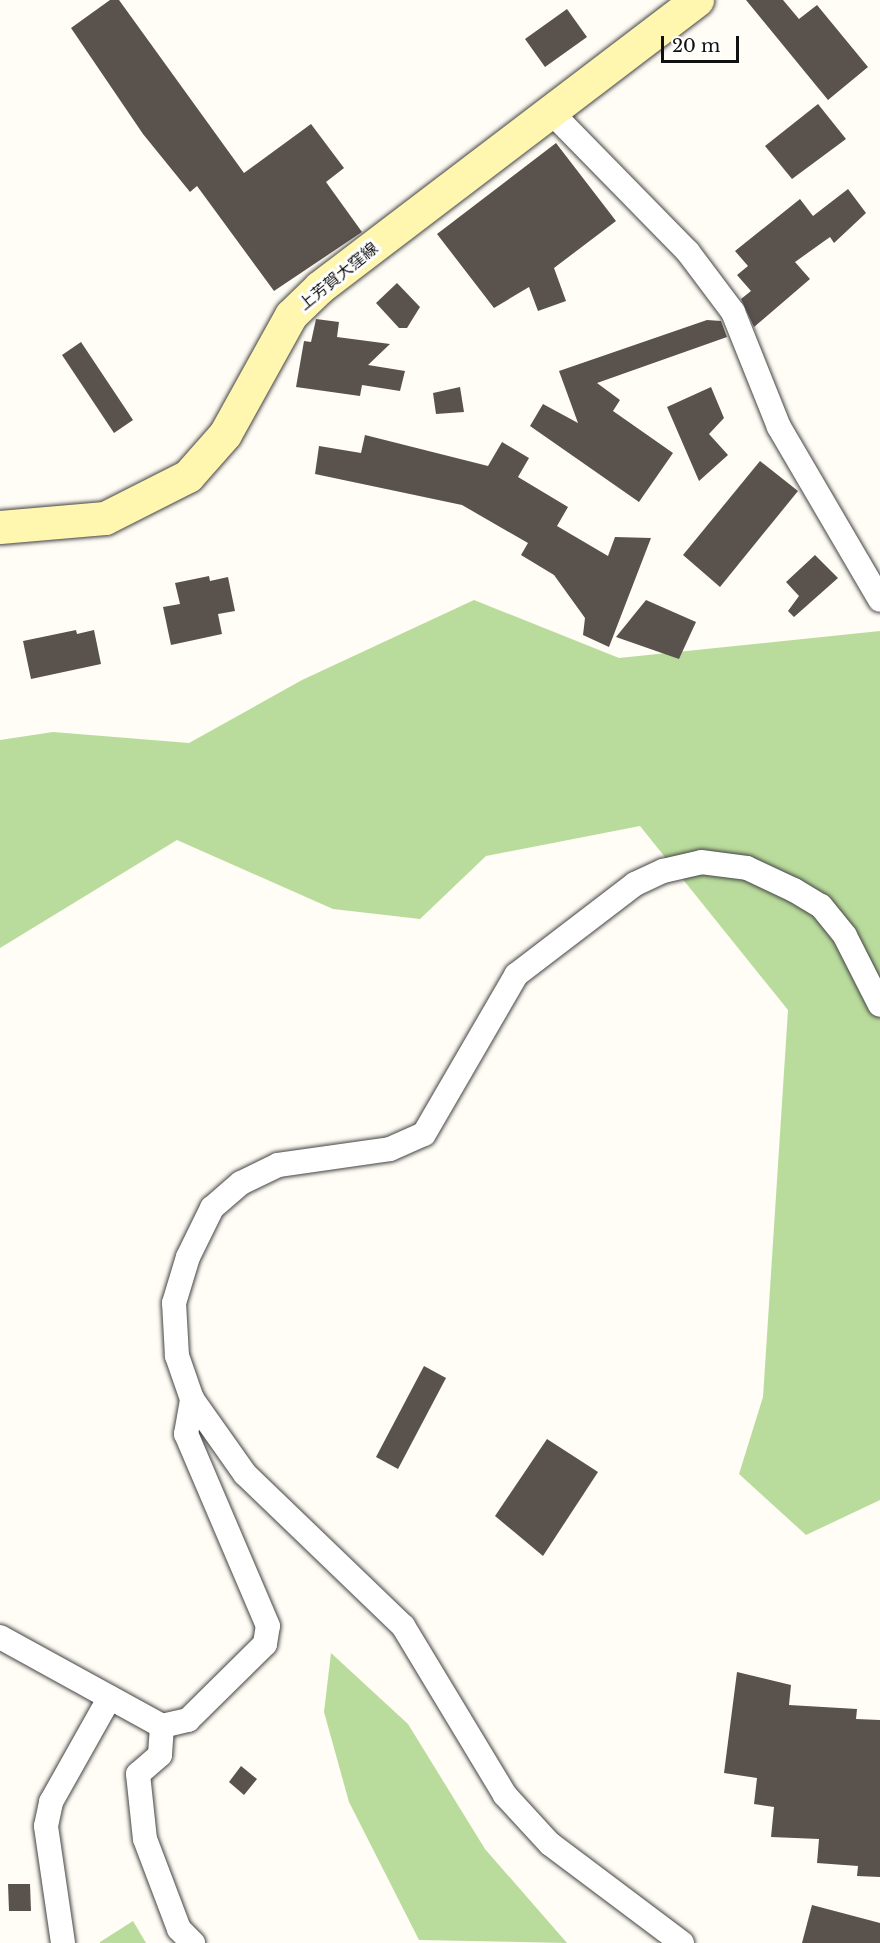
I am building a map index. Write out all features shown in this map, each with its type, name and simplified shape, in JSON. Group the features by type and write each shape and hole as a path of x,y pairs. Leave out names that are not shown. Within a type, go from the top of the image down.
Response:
{"main road":[{"name":"上芳賀大窪線","path":"0,526 105,518 188,476 225,435 291,315 320,287 697,0"}],"street":[{"path":"550,111 688,252 733,312 779,427 880,600"},
{"path":"682,1943 550,1844 527,1820 505,1795 403,1626 245,1474 192,1399 177,1356 174,1303 188,1257 212,1208 241,1183 278,1165 390,1149 424,1134 516,975 635,884 701,862 747,868 794,890 821,906 845,936 880,1005"},
{"path":"0,1637 162,1726 188,1720 265,1644 268,1626 186,1434 192,1399"},
{"path":"63,1943 46,1826 51,1802 110,1697"},
{"path":"162,1726 160,1755 138,1774 145,1839 179,1929 193,1943"}],"green space":[{"path":"474,600 619,658 880,631 880,1500 806,1535 739,1474 763,1397 788,1010 640,826 486,856 420,919 333,909 177,840 0,948 0,740 53,732 189,743 302,680"},
{"path":"331,1653 408,1724 485,1849 567,1943 419,1940 349,1802 324,1712"},
{"path":"133,1921 146,1943 100,1943 100,1942"}],"building":[{"path":"110,0 119,0 244,173 311,124 344,168 326,182 362,232 274,291 197,186 190,192 143,134 71,28"},
{"path":"746,0 783,0 799,19 817,5 868,67 828,100"},
{"path":"567,9 587,37 545,67 525,39"},
{"path":"818,104 846,139 792,179 765,146"},
{"path":"556,143 616,221 554,268 566,301 538,311 529,287 494,308 437,234"},
{"path":"848,189 866,213 834,243 830,237 795,262 810,279 754,327 741,299 751,291 737,275 748,266 735,251 800,199 813,216"},
{"path":"397,283 420,307 407,328 399,328 376,303"},
{"path":"316,319 339,322 337,337 390,344 368,365 405,371 400,391 362,385 360,396 296,387 304,341 311,342"},
{"path":"707,320 721,321 727,337 597,383 620,400 613,411 673,453 639,502 530,426 543,404 578,423 559,371"},
{"path":"81,342 133,420 114,433 62,355"},
{"path":"460,387 464,412 436,414 433,393"},
{"path":"711,387 724,418 709,434 728,455 699,481 667,407"},
{"path":"365,435 488,466 502,442 529,458 518,477 568,507 557,526 608,556 615,537 651,538 609,647 583,635 585,618 554,575 521,555 528,543 462,505 315,474 319,446 361,453"},
{"path":"760,461 798,491 720,587 683,555"},
{"path":"815,555 838,578 794,617 788,611 799,596 786,582"},
{"path":"209,576 210,581 228,577 235,611 218,614 222,634 171,645 163,607 180,604 175,583"},
{"path":"646,600 696,622 679,659 616,637"},
{"path":"76,630 77,634 94,630 101,664 31,679 23,641"},
{"path":"424,1366 446,1378 398,1469 376,1457"},
{"path":"547,1439 598,1472 543,1556 495,1516"},
{"path":"737,1672 791,1685 789,1705 857,1709 856,1719 880,1720 880,1877 857,1876 858,1866 817,1863 819,1839 771,1837 774,1807 754,1804 757,1778 724,1773"},
{"path":"241,1766 257,1779 244,1795 229,1782"},
{"path":"8,1884 30,1884 31,1911 9,1911"},
{"path":"812,1905 880,1923 880,1943 802,1943"}]}
